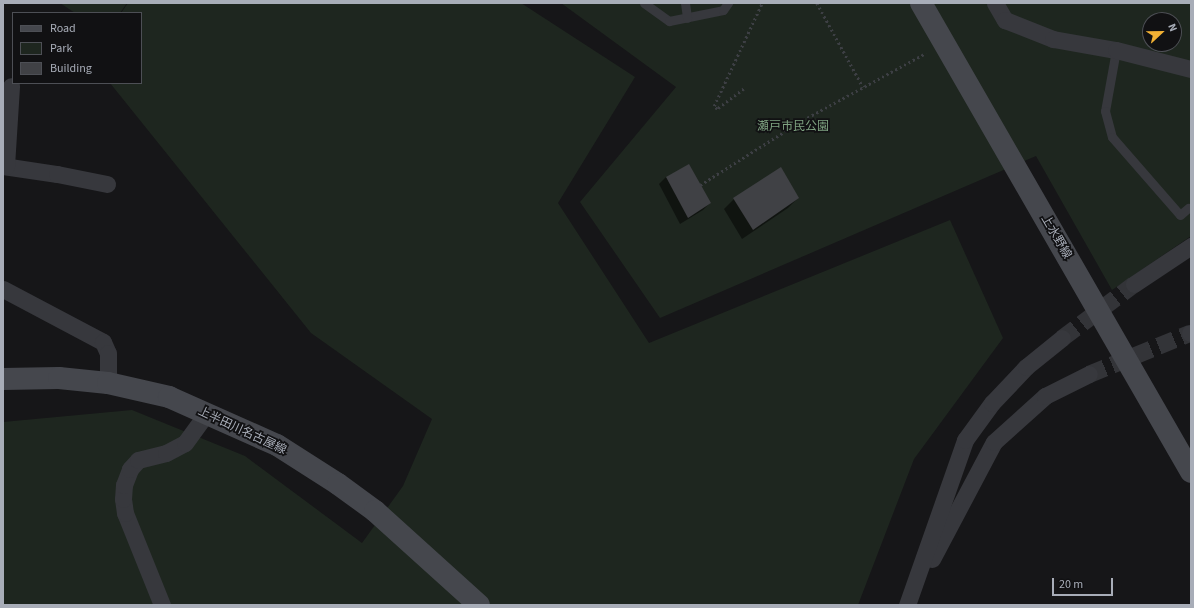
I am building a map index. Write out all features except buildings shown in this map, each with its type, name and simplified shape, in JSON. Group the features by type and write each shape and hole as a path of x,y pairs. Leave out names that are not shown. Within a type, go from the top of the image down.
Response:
{"main road":[{"name":"上水野線","path":"921,3 1191,472"},
{"name":"上半田川名古屋線","path":"3,379 59,378 108,383 169,397 277,445 338,484 375,511 479,605"}],"street":[{"path":"995,3 1005,20 1053,39 1116,50 1191,69"},
{"path":"11,86 5,166 107,184"},
{"path":"1134,284 1191,246"},
{"path":"3,289 103,342 108,353 108,383"},
{"path":"907,605 965,440 992,403 1026,367 1062,338"},
{"path":"907,605 994,442 1045,396 1090,374"},
{"path":"162,605 124,513 124,485 130,469 138,460 166,453 185,442 206,414"}],"lane":[{"path":"644,3 669,21 723,10 728,3"},
{"path":"685,3 687,18"},
{"path":"1116,50 1105,111 1112,138 1180,215 1188,208"}],"path":[{"path":"744,89 717,108 714,106 762,3"},
{"path":"817,3 863,87"},
{"path":"700,185 803,120 945,43"}],"green space":[{"path":"60,3 127,3 121,12 74,12"},
{"path":"128,3 521,3 635,77 558,203 649,343 950,220 1003,338 914,459 858,605 3,605 3,422 132,410 245,456 362,543 403,486 432,419 311,333 111,84 142,84 142,12 122,12"},
{"name":"瀬戸市民公園","path":"561,3 1191,3 1191,236 1112,290 1036,156 660,318 580,202 676,87"}],"tunnel":[{"path":"1062,338 1134,284"},
{"path":"1089,374 1190,333"}]}
